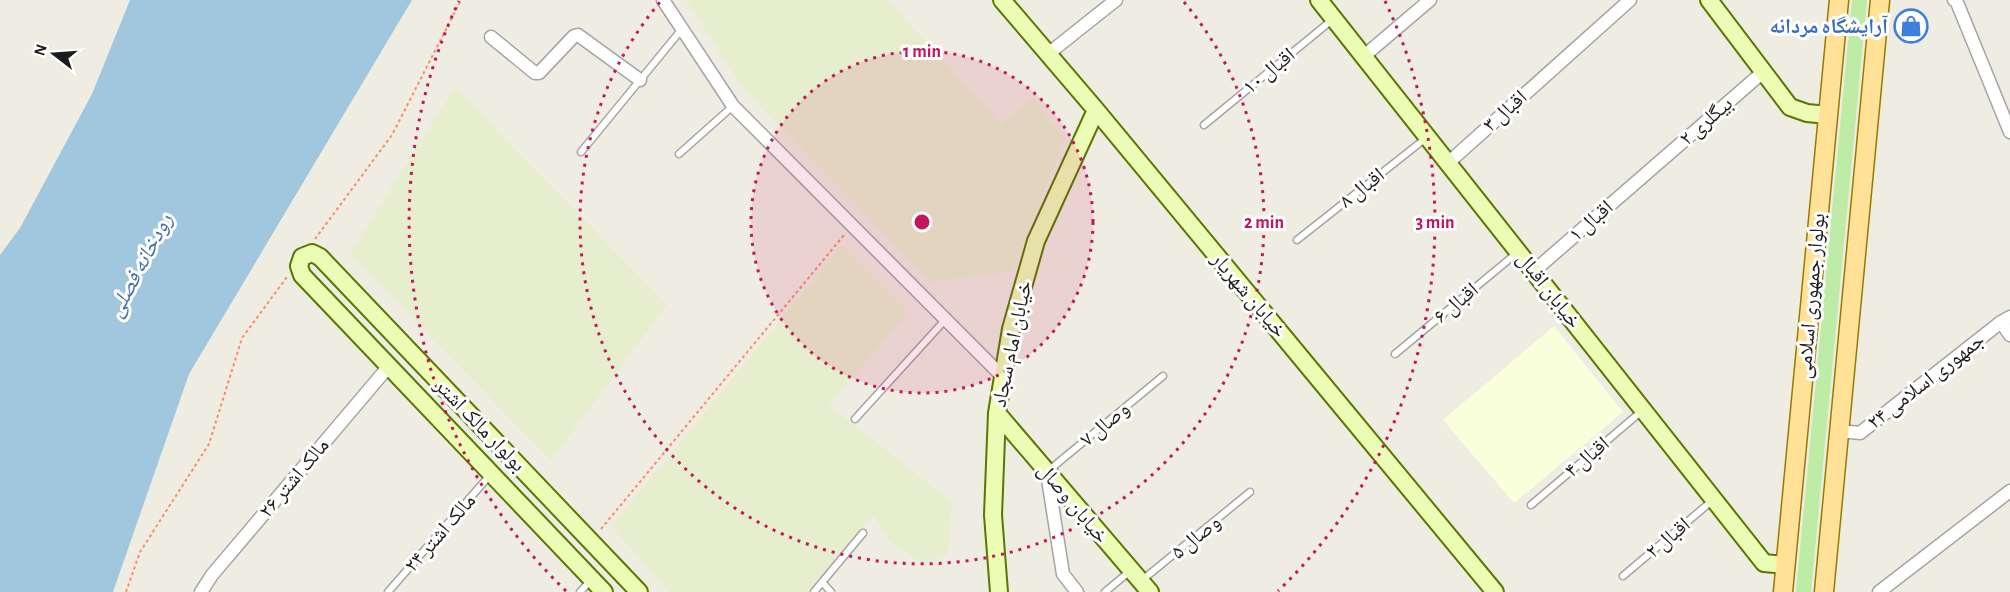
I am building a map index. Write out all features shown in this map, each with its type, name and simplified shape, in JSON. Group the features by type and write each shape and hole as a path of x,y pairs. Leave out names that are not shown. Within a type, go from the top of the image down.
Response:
{"main road":[{"name":"بولوار جمهوری اسلامی","path":"1783,592 1839,0"},
{"name":"بولوار جمهوری اسلامی","path":"1824,592 1880,0"}],"street":[{"path":"663,0 733,106 1003,377"},
{"name":"خیابان شهریار","path":"1002,0 1096,110 1495,592"},
{"path":"1048,54 1116,0"},
{"name":"خیابان اقبال","path":"1320,0 1764,563 1785,565"},
{"path":"1364,56 1430,0"},
{"name":"اقبال ۳","path":"1448,162 1630,0"},
{"path":"1709,0 1790,107 1807,113 1828,115"},
{"path":"1956,0 2010,132"},
{"path":"491,37 539,73 574,36 578,35 640,80"},
{"name":"بیگلری ۲","path":"1648,171 1763,72"},
{"name":"خیابان امام سجاد","path":"999,592 993,515 997,413 1011,329 1036,241 1096,110"},
{"name":"اقبال ۱","path":"1534,271 1648,171"},
{"path":"296,274 303,257 315,252"},
{"name":"بولوار مالک اشتر","path":"315,252 639,592"},
{"name":"بولوار مالک اشتر","path":"296,274 389,366 491,474 586,586 604,592"},
{"path":"2005,320 2010,335"},
{"name":"جمهوری اسلامی ۲۴","path":"1839,431 1860,433 2005,320"},
{"name":"مالک اشتر ۲۶","path":"201,592 212,574 389,366"},
{"name":"خیابان وصال","path":"997,413 1141,581"},
{"path":"1047,472 1063,574 1077,592"},
{"path":"1879,592 2010,491"}],"lane":[{"name":"اقبال ۱۰","path":"1204,124 1334,18"},
{"path":"581,152 682,29"},
{"path":"679,154 733,106"},
{"name":"اقبال ۸","path":"1297,240 1428,137"},
{"name":"اقبال ۶","path":"1395,354 1518,251"},
{"path":"855,419 945,320"},
{"name":"وصال ۷","path":"1047,472 1163,376"},
{"name":"اقبال ۴","path":"1531,505 1643,410"},
{"name":"مالک اشتر ۲۴","path":"388,592 491,474"},
{"name":"وصال ۵","path":"1106,592 1141,581 1250,492"},
{"name":"اقبال ۲","path":"1623,576 1714,499"},
{"path":"814,592 863,533"},
{"path":"822,582 831,592"}],"path":[{"path":"315,252 392,135 461,0"},
{"path":"591,541 852,226"},
{"path":"126,592 140,552 209,444 242,339 296,274"}],"shaded area":[{"path":"686,0 889,0 1001,125 1031,97 1065,138 1013,271 931,282 742,87"},
{"path":"455,87 667,305 551,461 350,253"},
{"path":"842,246 908,312 829,405 952,502 948,554 923,564 890,542 874,516 807,592 669,592 611,526"},
{"path":"1554,326 1623,412 1514,503 1443,420"}],"green space":[{"path":"1852,0 1867,0 1811,592 1796,592"}],"water":[{"name":"رودخانه فصلی","path":"130,0 412,0 189,374 113,592 0,592 0,255 20,228 92,94"}],"place":[{"name":"آرایشگاه مردانه","path":"1911,26"}]}
